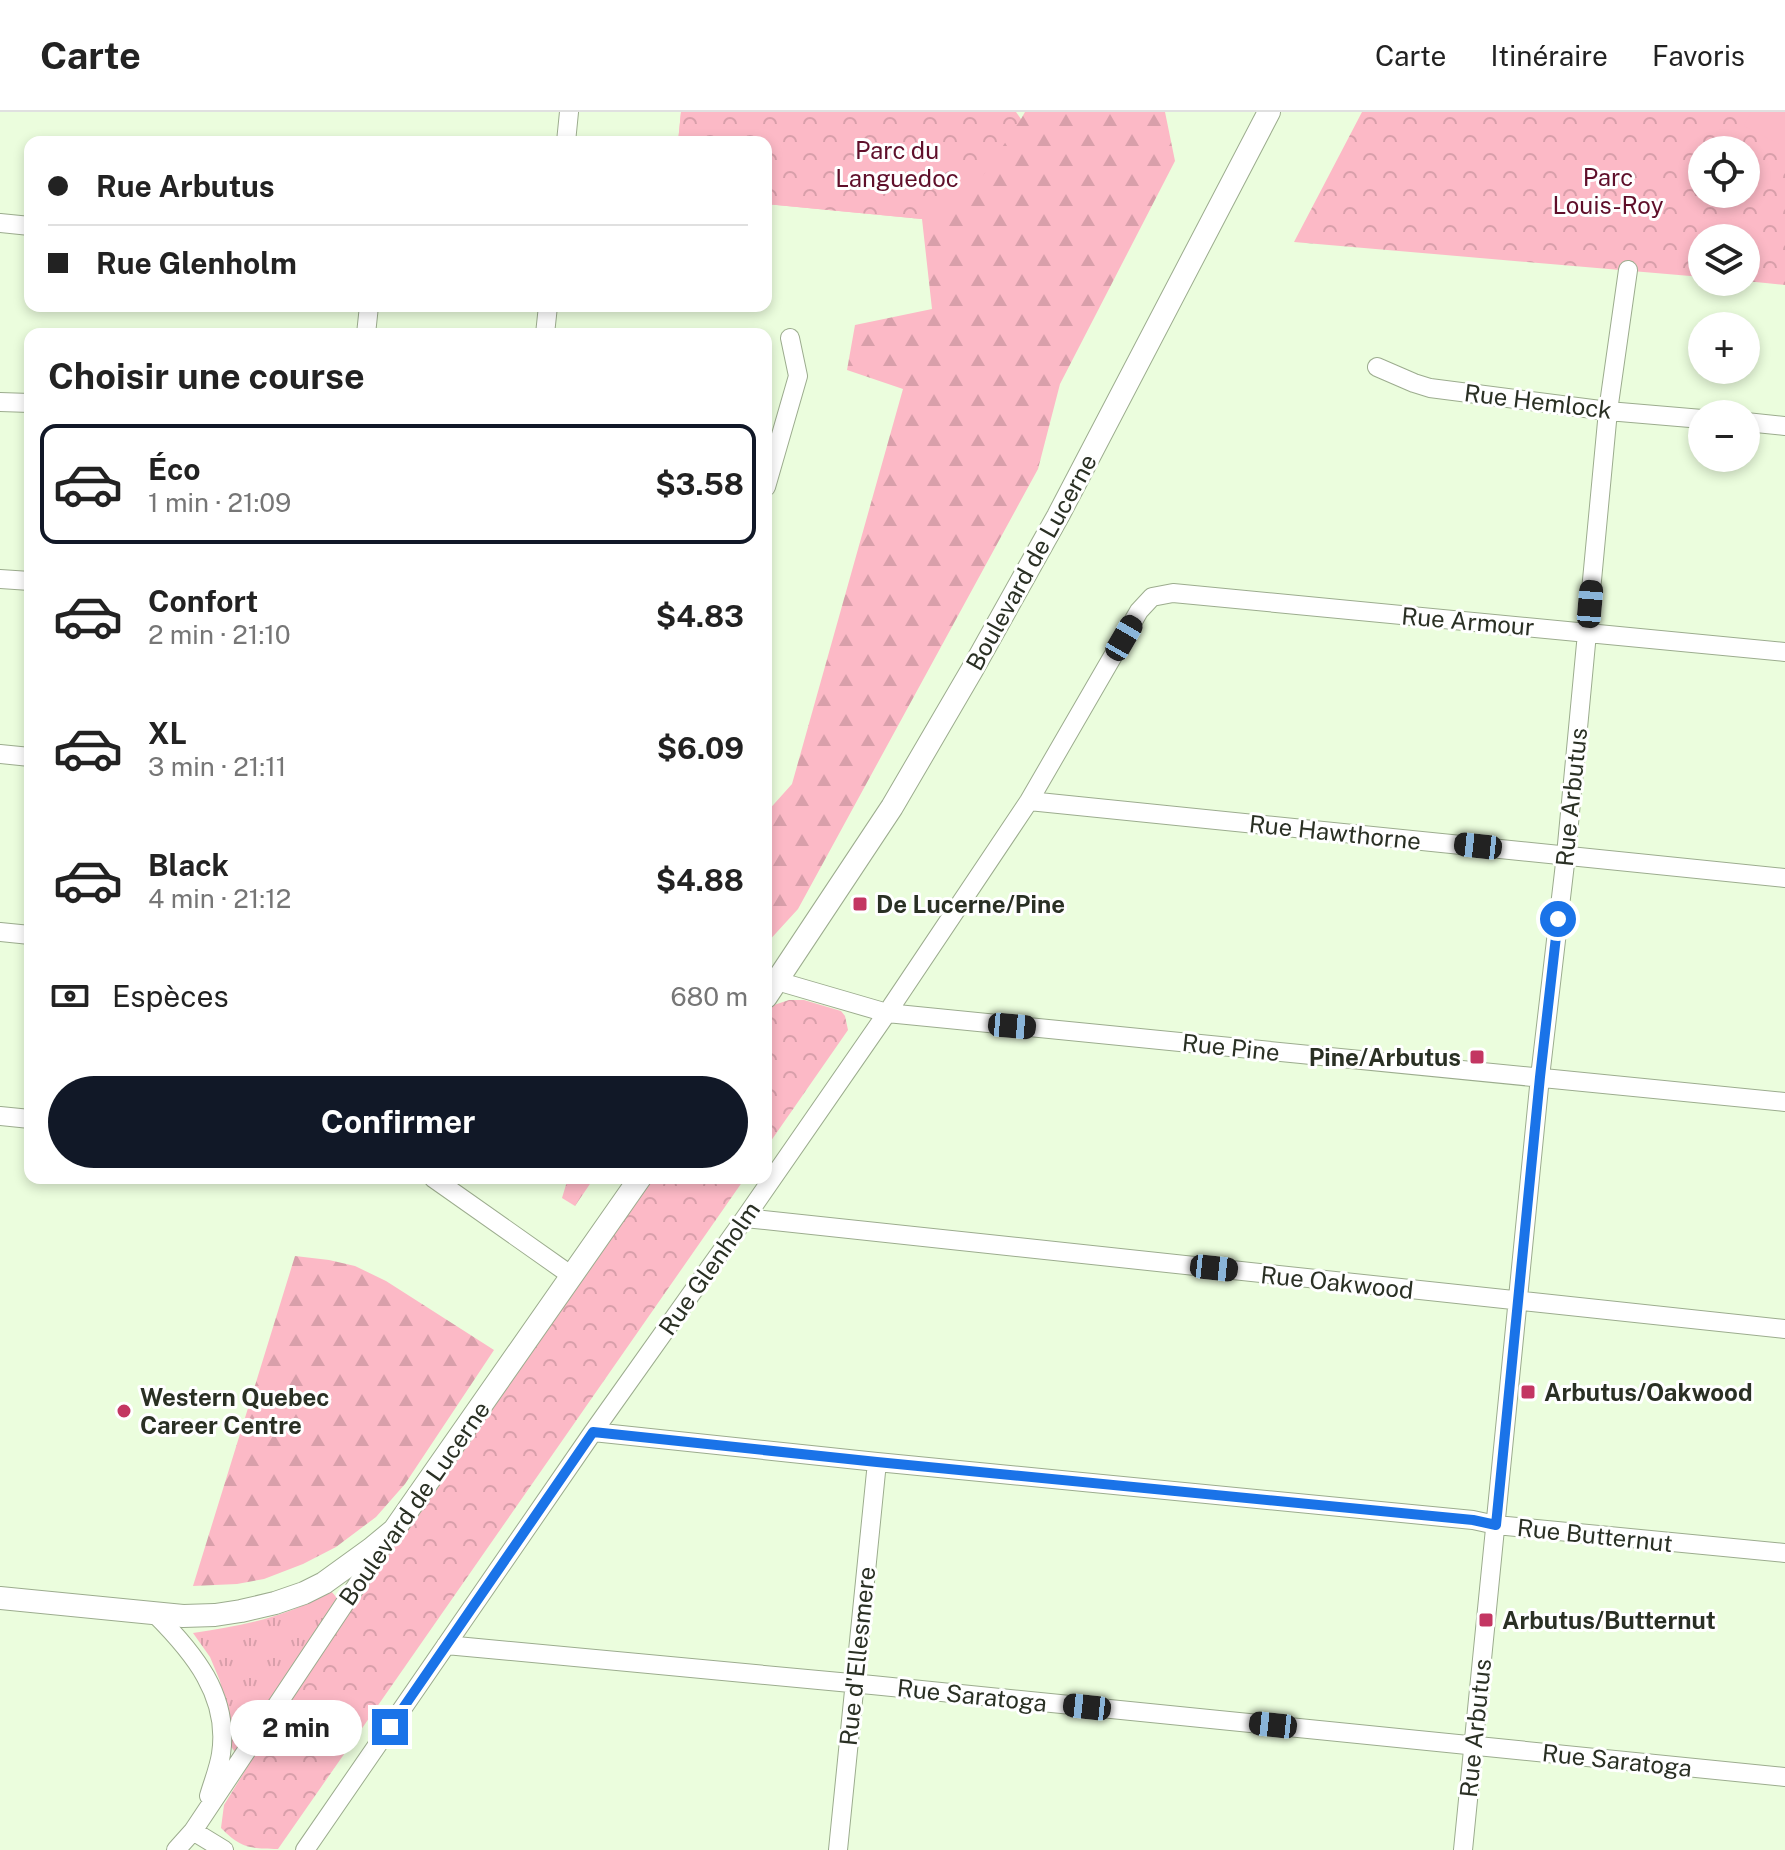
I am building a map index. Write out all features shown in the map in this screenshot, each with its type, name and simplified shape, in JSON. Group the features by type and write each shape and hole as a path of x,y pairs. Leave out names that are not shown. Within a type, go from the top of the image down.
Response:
{"main road":[{"name":"Boulevard de Lucerne","path":"772,989 892,807 972,670 1058,516 1269,112"},
{"name":"Boulevard de Lucerne","path":"394,1530 636,1184"},
{"path":"0,1598 183,1616 241,1611 314,1588 340,1573 394,1530"}],"street":[{"path":"567,136 569,112"},
{"path":"0,223 24,225"},
{"name":"Rue Arbutus","path":"1463,1850 1540,1077 1566,855 1608,411 1628,270"},
{"path":"772,466 798,376 790,338"},
{"name":"Rue Hemlock","path":"1377,367 1430,388 1608,411 1688,418"},
{"path":"0,402 24,403"},
{"path":"1760,423 1785,426"},
{"path":"0,579 24,581"},
{"name":"Rue Armour","path":"1152,597 1173,593 1785,652"},
{"name":"Rue Glenholm","path":"772,1179 1029,801 1139,611 1152,597"},
{"path":"0,754 24,756"},
{"name":"Rue Hawthorne","path":"1029,801 1785,878"},
{"path":"0,932 24,934"},
{"name":"Rue Pine","path":"772,989 887,1013 1785,1102"},
{"path":"0,1116 24,1118"},
{"path":"442,1184 572,1276"},
{"name":"Rue Glenholm","path":"305,1850 593,1432 769,1184"},
{"name":"Rue Oakwood","path":"745,1218 1785,1329"},
{"name":"Rue Butternut","path":"593,1432 1785,1553"},
{"name":"Rue d'Ellesmere","path":"838,1850 877,1462"},
{"name":"Boulevard de Lucerne","path":"193,1831 394,1530"},
{"path":"155,1614 191,1653 213,1688 223,1732 221,1754 207,1802 193,1831 176,1850"},
{"name":"Rue Saratoga","path":"446,1645 1785,1777"},
{"path":"193,1831 224,1850"}],"green space":[{"path":"681,112 1021,119 1025,112 1165,112 1175,161 1060,384 1038,469 798,909 772,937 772,806 792,784 903,389 847,370 855,325 932,309 922,219 772,205 772,136 679,136"},
{"name":"Parc du Languedoc","path":"681,112 1016,112 1021,119 980,180 922,219 772,205 772,136 679,136"},
{"name":"Parc Louis-Roy","path":"1362,112 1785,112 1785,285 1760,282 1760,224 1688,224 1688,276 1294,242"},
{"path":"1751,112 1785,112 1785,147 1744,126"},
{"path":"789,1000 804,1000 841,1011 848,1030 772,1139 772,1006"},
{"path":"566,1184 590,1184 575,1206 562,1198"},
{"path":"639,1184 741,1184 278,1849 241,1844 221,1828 224,1805 381,1549"},
{"path":"295,1256 355,1266 386,1281 494,1350 405,1484 376,1517 336,1547 264,1579 193,1586"},
{"path":"331,1591 337,1598 235,1752 224,1737 225,1708 220,1681 210,1657 193,1633 264,1619 298,1608"}],"place":[{"name":"De Lucerne/Pine","path":"860,904"},
{"name":"Pine/Arbutus","path":"1477,1057"},
{"name":"Arbutus/Oakwood","path":"1528,1392"},
{"name":"Western Quebec Career Centre","path":"124,1411"},
{"name":"Arbutus/Butternut","path":"1486,1620"}],"route":[{"path":"390,1727 593,1432 1473,1520 1496,1525 1558,919"}]}
